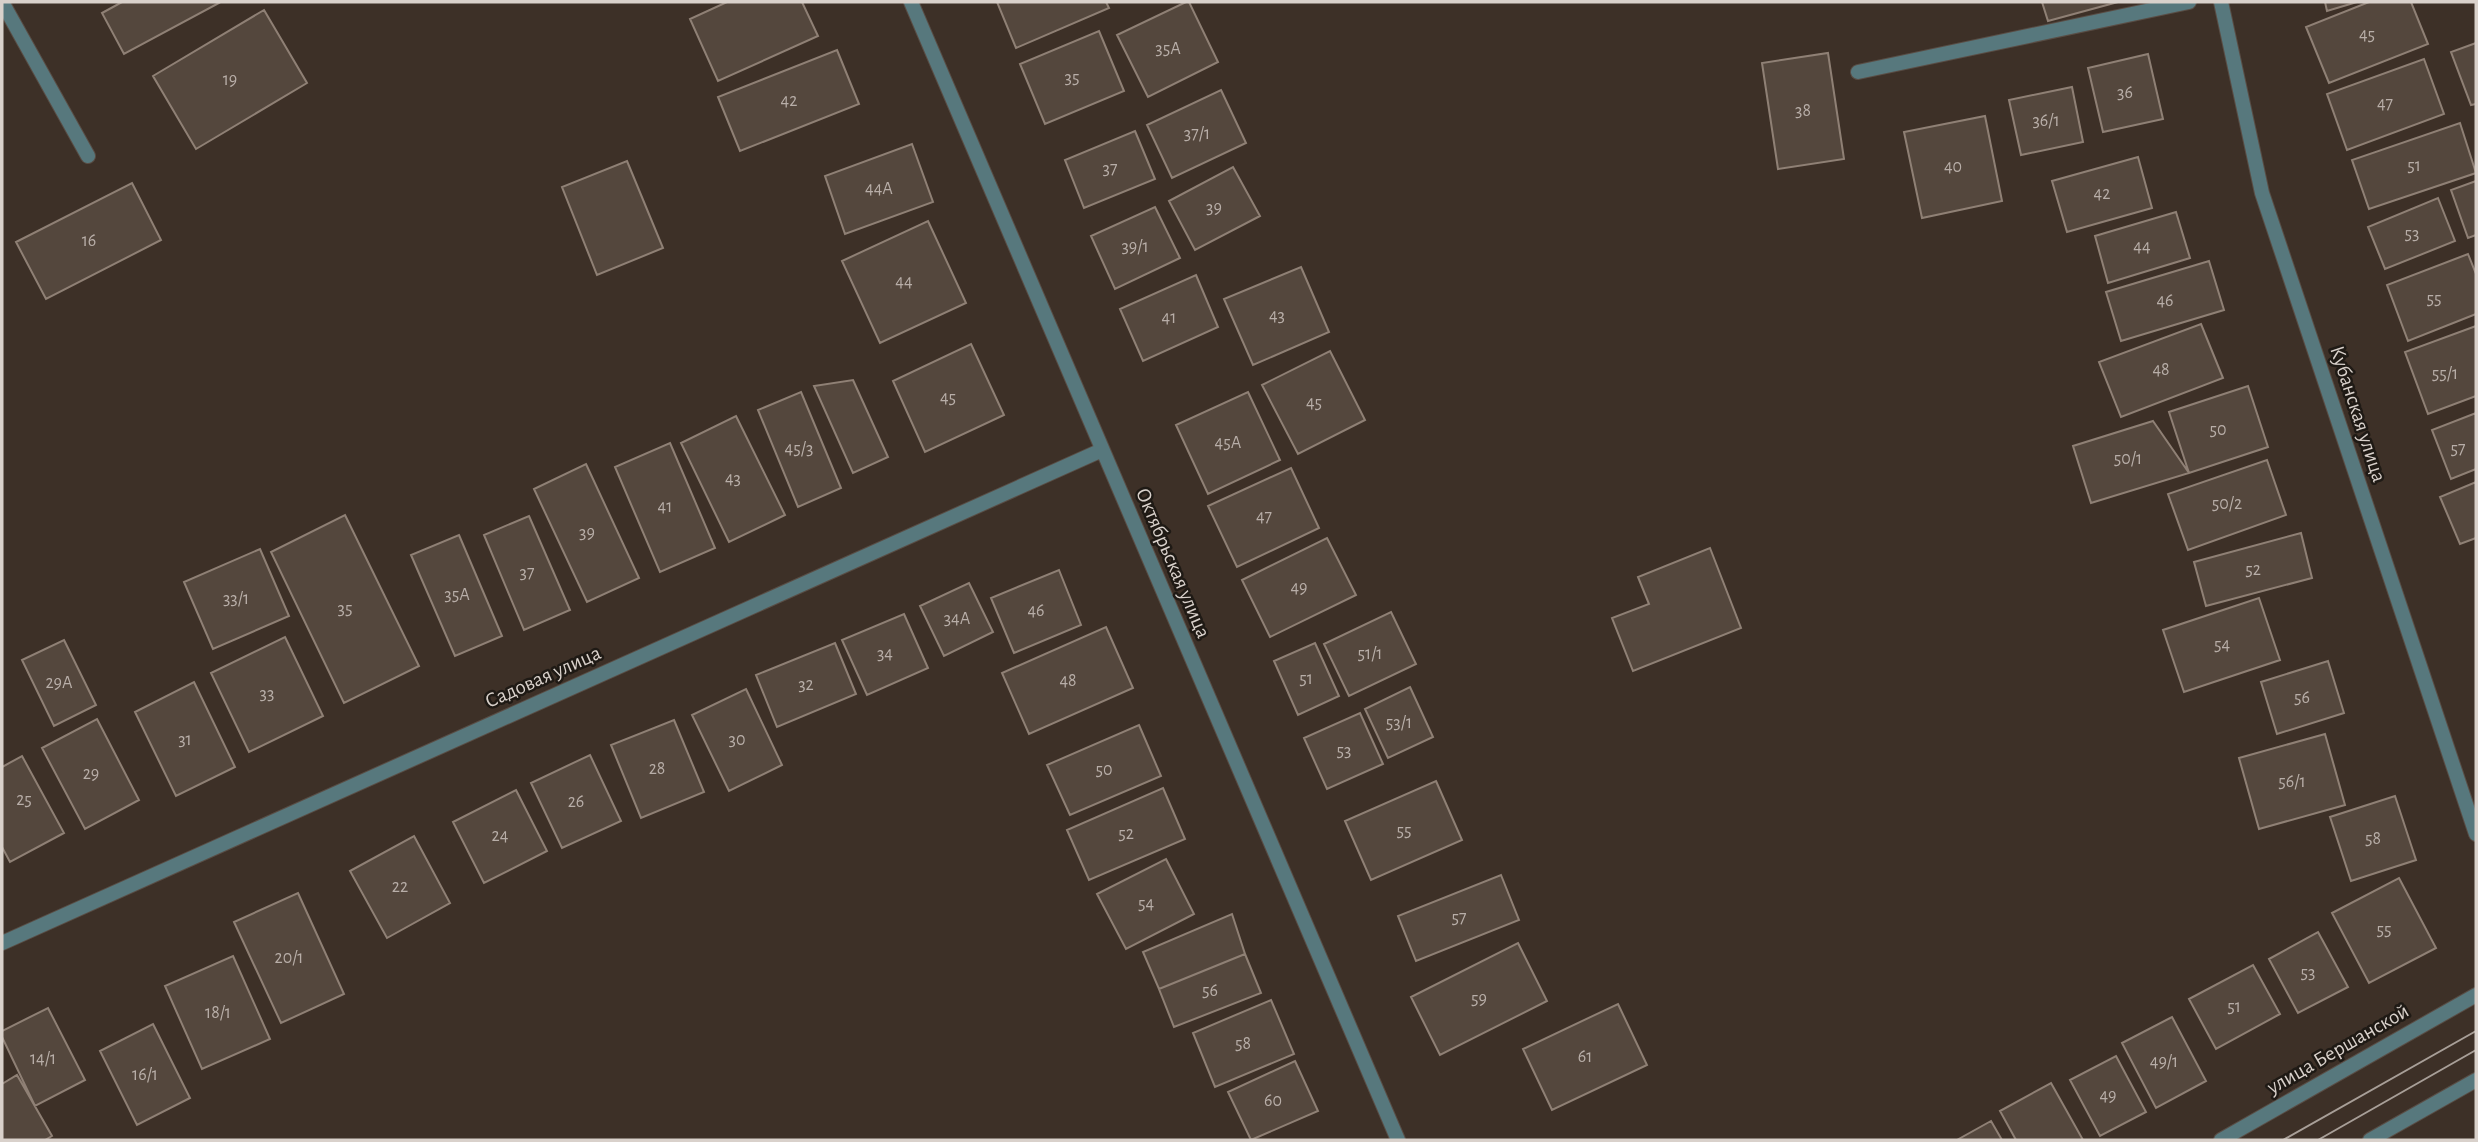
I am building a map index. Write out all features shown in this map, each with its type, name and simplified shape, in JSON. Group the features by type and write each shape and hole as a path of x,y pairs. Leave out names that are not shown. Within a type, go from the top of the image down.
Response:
{"street":[{"path":"2,2 89,156"},
{"name":"Октябрьская улица","path":"911,2 1398,1140"},
{"path":"1858,72 2189,2"},
{"name":"Кубанская улица","path":"2221,2 2262,193 2476,834"},
{"name":"Садовая улица","path":"2,943 1102,450"},
{"name":"улица Бершанской","path":"2221,1140 2476,995"},
{"path":"2370,1140 2476,1080"}],"building":[{"path":"122,2 219,3 124,54 102,13"},
{"path":"727,2 802,2 818,36 718,81 690,19"},
{"path":"997,2 1106,2 1109,8 1016,48"},
{"path":"1189,2 1218,62 1148,97 1117,35"},
{"path":"2042,2 2118,2 2048,21"},
{"path":"2325,2 2357,2 2327,11"},
{"path":"2369,2 2411,2 2428,44 2329,83 2306,27"},
{"path":"264,10 307,83 196,149 153,76"},
{"path":"1099,31 1124,91 1045,124 1020,64"},
{"path":"2476,43 2476,104 2471,105 2451,52"},
{"path":"837,50 859,104 740,151 718,97"},
{"path":"1828,53 1844,159 1778,169 1762,63"},
{"path":"2148,54 2163,119 2103,132 2088,68"},
{"path":"2424,59 2444,114 2347,150 2327,94"},
{"path":"2072,87 2083,142 2021,155 2009,100"},
{"path":"1221,90 1246,143 1172,178 1147,125"},
{"path":"1985,116 2002,201 1922,218 1904,132"},
{"path":"2460,123 2476,173 2369,209 2352,160"},
{"path":"1135,131 1155,179 1084,208 1065,160"},
{"path":"912,144 933,202 845,234 825,176"},
{"path":"2138,157 2152,208 2067,232 2052,181"},
{"path":"627,161 663,248 597,275 562,187"},
{"path":"1233,167 1260,216 1195,250 1169,201"},
{"path":"2476,181 2476,235 2468,238 2451,190"},
{"path":"132,183 161,240 46,299 16,242"},
{"path":"2438,198 2455,241 2385,269 2368,227"},
{"path":"1155,207 1180,258 1115,289 1091,236"},
{"path":"2176,212 2190,258 2108,283 2095,236"},
{"path":"928,221 966,303 880,343 842,261"},
{"path":"2468,254 2476,274 2476,314 2408,341 2387,285"},
{"path":"2209,261 2224,310 2121,341 2106,292"},
{"path":"1301,267 1329,332 1253,365 1224,299"},
{"path":"1196,275 1218,327 1143,361 1120,309"},
{"path":"2201,324 2223,378 2121,417 2099,362"},
{"path":"2476,326 2476,396 2428,414 2405,352"},
{"path":"971,344 1004,415 925,452 893,381"},
{"path":"1330,351 1365,420 1298,454 1262,385"},
{"path":"853,380 888,457 853,473 814,386"},
{"path":"2248,386 2268,447 2189,473 2169,412"},
{"path":"801,392 841,488 798,507 758,410"},
{"path":"1248,392 1280,460 1208,494 1176,425"},
{"path":"2476,413 2476,469 2451,479 2432,430"},
{"path":"736,416 785,515 729,542 681,443"},
{"path":"2153,421 2189,473 2091,503 2073,446"},
{"path":"670,443 715,548 660,572 615,467"},
{"path":"2267,460 2286,515 2188,550 2168,494"},
{"path":"586,464 639,578 587,602 534,489"},
{"path":"1291,468 1319,528 1237,567 1208,506"},
{"path":"2476,482 2476,538 2460,544 2440,497"},
{"path":"345,515 419,666 344,703 271,552"},
{"path":"529,516 570,610 524,630 484,535"},
{"path":"2301,533 2312,578 2206,606 2194,562"},
{"path":"459,535 502,636 455,656 411,555"},
{"path":"1327,538 1356,595 1270,637 1242,580"},
{"path":"1710,548 1741,628 1633,671 1612,618 1649,604 1638,577"},
{"path":"260,549 289,616 213,649 184,582"},
{"path":"1059,570 1081,625 1014,653 991,598"},
{"path":"969,583 993,632 944,656 920,606"},
{"path":"2259,598 2280,660 2184,692 2163,630"},
{"path":"1391,612 1416,664 1349,696 1324,644"},
{"path":"904,614 928,668 867,695 842,640"},
{"path":"1106,627 1133,688 1029,734 1002,673"},
{"path":"285,637 323,716 249,752 211,673"},
{"path":"64,640 96,705 54,726 22,660"},
{"path":"835,643 856,694 777,727 756,675"},
{"path":"1315,643 1339,696 1298,715 1274,661"},
{"path":"2328,661 2344,713 2277,734 2261,682"},
{"path":"194,682 235,767 176,796 135,712"},
{"path":"1410,687 1433,737 1388,758 1365,709"},
{"path":"746,689 782,765 729,791 692,715"},
{"path":"1360,713 1383,764 1327,789 1304,738"},
{"path":"97,719 139,800 85,829 42,748"},
{"path":"674,720 704,792 641,818 611,745"},
{"path":"1139,725 1161,776 1070,815 1047,765"},
{"path":"2325,734 2345,805 2259,829 2239,758"},
{"path":"590,755 621,821 562,848 531,783"},
{"path":"22,756 64,833 10,862 2,847 2,767"},
{"path":"1436,781 1462,840 1371,880 1345,821"},
{"path":"1163,788 1185,839 1089,880 1067,830"},
{"path":"516,790 547,851 484,883 453,822"},
{"path":"2395,796 2416,860 2351,881 2330,817"},
{"path":"414,836 450,903 387,938 350,871"},
{"path":"1166,859 1194,914 1126,949 1097,894"},
{"path":"1501,875 1519,920 1416,961 1398,916"},
{"path":"2399,878 2436,948 2369,983 2332,913"},
{"path":"298,893 344,994 281,1023 234,922"},
{"path":"1232,914 1245,954 1159,989 1143,952"},
{"path":"2318,932 2348,987 2298,1013 2269,959"},
{"path":"1518,943 1547,1001 1440,1055 1411,997"},
{"path":"1245,954 1261,993 1174,1027 1159,989"},
{"path":"233,956 270,1039 202,1069 165,986"},
{"path":"2253,965 2280,1014 2216,1049 2189,999"},
{"path":"1271,1000 1294,1054 1215,1087 1193,1033"},
{"path":"1618,1004 1647,1065 1552,1110 1523,1049"},
{"path":"48,1008 85,1080 35,1106 2,1037 2,1031"},
{"path":"2172,1017 2206,1081 2156,1108 2122,1043"},
{"path":"153,1024 190,1098 137,1125 100,1051"},
{"path":"2116,1056 2146,1112 2100,1136 2070,1080"},
{"path":"1295,1061 1318,1111 1251,1140 1228,1092"},
{"path":"17,1075 52,1136 45,1140 2,1140 2,1084"},
{"path":"2051,1083 2083,1140 2016,1140 2000,1111"},
{"path":"1991,1121 2002,1140 1957,1140"}],"tram line":[{"path":"2283,1140 2476,1031"},
{"path":"2318,1140 2476,1050"}]}
